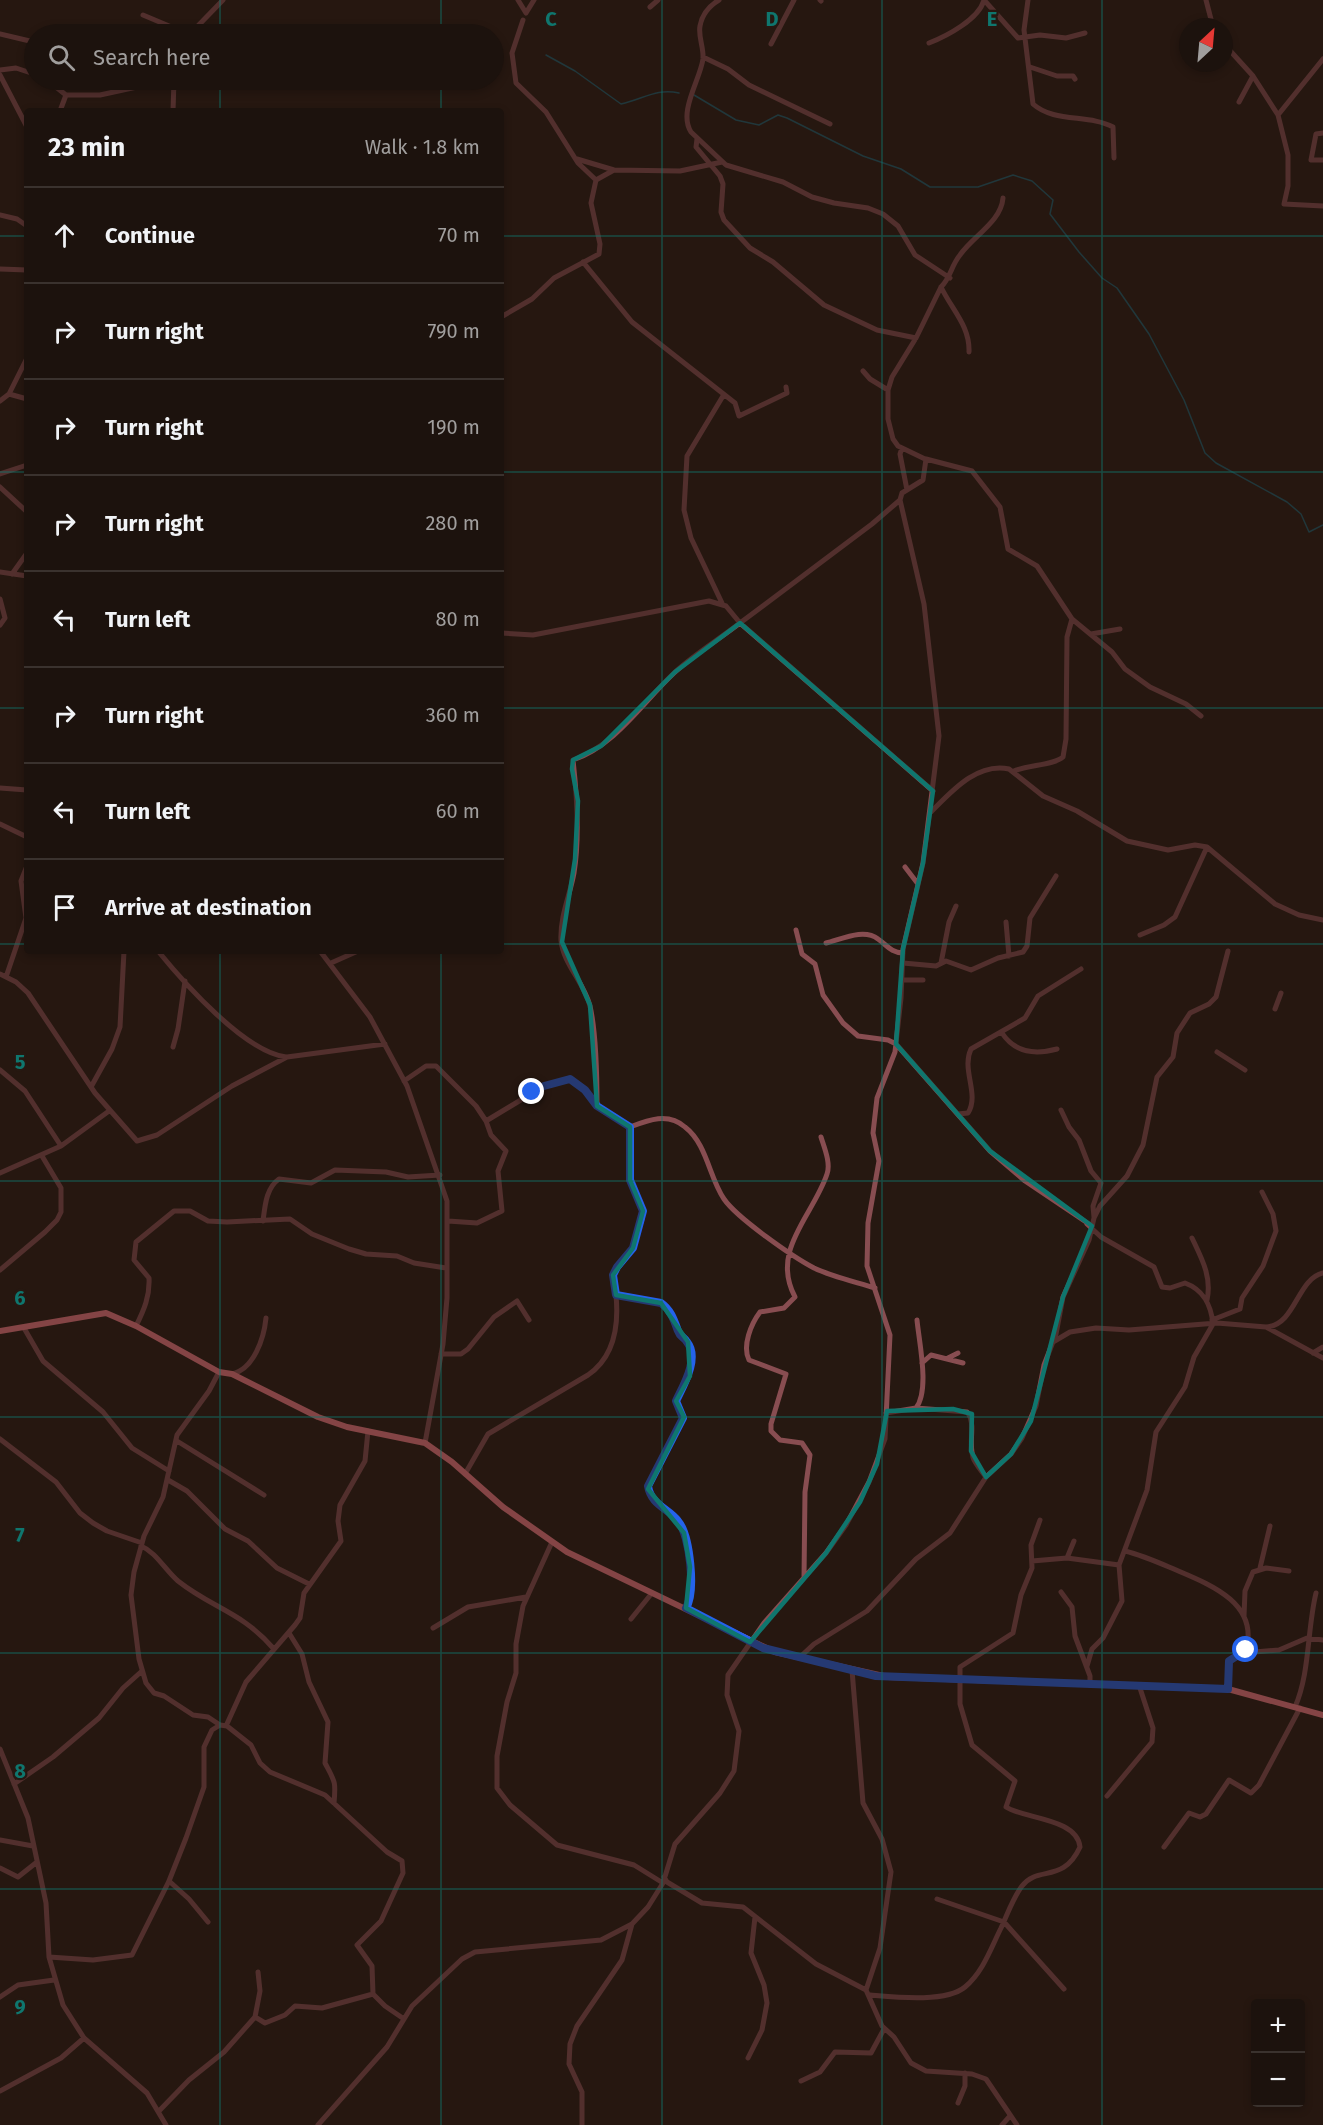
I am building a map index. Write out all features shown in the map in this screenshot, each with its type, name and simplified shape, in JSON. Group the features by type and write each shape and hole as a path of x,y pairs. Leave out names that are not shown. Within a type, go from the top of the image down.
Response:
{"main road":[{"path":"0,1331 106,1313 136,1326 219,1372 232,1374 308,1412 368,1431 425,1443 503,1507 552,1542 618,1578 686,1608 750,1642 799,1658 888,1677 1228,1689 1323,1715"}],"street":[{"path":"199,24 223,0"},
{"path":"518,0 526,13 534,0"},
{"path":"650,7 658,0"},
{"path":"719,0 705,13 700,27 703,57 690,99 688,127 697,139 722,162"},
{"path":"771,44 794,0"},
{"path":"1028,0 1024,30 1033,104 1062,116 1105,123 1113,128 1114,158"},
{"path":"1206,0 1211,18"},
{"path":"929,43 945,37 969,20 985,1 1011,33 1026,38 1040,35 1065,38 1084,33"},
{"path":"143,15 165,24"},
{"path":"523,20 512,53 516,83 546,112 576,159 596,180"},
{"path":"0,34 24,40"},
{"path":"1233,54 1253,76 1278,115 1288,155 1288,186 1283,200 1284,204 1323,206"},
{"path":"703,57 729,69 749,85 830,124"},
{"path":"1278,115 1323,59"},
{"path":"0,70 16,68 24,71"},
{"path":"1030,68 1057,76 1072,76 1074,79"},
{"path":"0,75 24,121"},
{"path":"1239,102 1253,76"},
{"path":"59,90 66,95 100,95 127,90"},
{"path":"173,108 174,90"},
{"path":"61,108 66,95"},
{"path":"1323,133 1316,134 1311,160 1323,160"},
{"path":"697,139 696,147 720,176 723,184 721,212 724,220 750,249 773,262 824,305 877,330 916,338"},
{"path":"576,159 614,170 680,171 722,162 783,182 812,197 868,208 883,214 898,226 915,255 950,278"},
{"path":"504,315 532,299 554,278 599,254 600,244 591,203 596,180 614,170"},
{"path":"1003,198 1002,208 997,216 960,254 952,267 950,278 941,287 916,338 891,377 888,390 890,435 902,448 925,459 972,471 1000,507 1008,549 1037,567 1072,619 1135,677 1186,704 1201,716"},
{"path":"0,214 17,219 24,224"},
{"path":"583,262 632,322 723,396 735,403 739,416 787,393 786,387"},
{"path":"0,269 24,270"},
{"path":"941,287 953,312 968,331 969,352"},
{"path":"0,401 9,394 24,364"},
{"path":"863,371 870,379 888,390"},
{"path":"9,394 24,398"},
{"path":"723,396 687,456 684,510 691,538 722,603 740,623 933,791"},
{"path":"902,448 900,454 907,490"},
{"path":"597,1106 590,1005 564,954 561,942 561,928 575,860 578,801 572,769 573,760 601,746 635,716 675,672 900,500 907,490 923,480 925,459"},
{"path":"0,474 24,466"},
{"path":"0,487 24,509"},
{"path":"318,2125 387,2047 412,2006 429,1987 462,1959 475,1952 601,1940 632,1924 648,1907 663,1880 675,1844 720,1793 734,1771 739,1731 730,1706 728,1675 750,1642 826,1553 860,1502 878,1464 885,1439 890,1335 867,1266 868,1223 879,1161 873,1132 874,1115 896,1044 903,953 931,812 939,736 924,604 900,500"},
{"path":"12,574 24,557"},
{"path":"0,572 24,576"},
{"path":"0,599 5,618 0,625"},
{"path":"504,633 533,635 703,602 722,603"},
{"path":"1014,771 1029,765 1058,761 1063,758 1066,739 1067,637 1072,619"},
{"path":"1090,634 1120,629"},
{"path":"931,812 969,777 998,768 1014,771 1043,796 1077,810 1127,841 1168,849 1194,845 1207,847 1275,904 1299,915 1323,920"},
{"path":"0,788 24,789"},
{"path":"0,824 24,836"},
{"path":"1140,934 1164,925 1175,917 1207,847"},
{"path":"905,867 918,884"},
{"path":"24,874 21,881 24,903"},
{"path":"903,963 920,966 941,964 946,961 971,970 1026,949 1030,918 1056,876"},
{"path":"941,972 949,922 956,906"},
{"path":"1006,922 1009,956"},
{"path":"24,923 3,976 28,993 91,1087 109,1111 137,1141 158,1136 232,1086 287,1057"},
{"path":"796,930 802,954 815,964 823,995 843,1023 858,1036 888,1040 896,1044 990,1151 1025,1181 1091,1222 1101,1237 1154,1267 1162,1287 1189,1284 1207,1300"},
{"path":"826,943 866,933 878,938 891,952 903,953"},
{"path":"1091,1222 1100,1206 1127,1176 1143,1145 1157,1077 1173,1057 1177,1033 1190,1013 1209,1004 1216,997 1228,951"},
{"path":"91,1087 112,1049 120,1027 124,954"},
{"path":"162,954 185,981 253,1045 272,1055 287,1057 385,1044"},
{"path":"323,954 370,1017 385,1044 404,1082 440,1175 447,1201 448,1288 441,1354 425,1443"},
{"path":"331,963 351,954"},
{"path":"958,1114 968,1113 972,1106 968,1060 970,1049 1025,1018 1038,996 1081,969"},
{"path":"902,980 923,980"},
{"path":"173,1047 185,981"},
{"path":"1275,1009 1281,993"},
{"path":"1002,1033 1009,1042 1021,1050 1037,1052 1056,1050"},
{"path":"1217,1052 1245,1070"},
{"path":"404,1082 426,1066 436,1066 476,1106 486,1121 491,1135 506,1151 498,1171 502,1211 477,1223 448,1221"},
{"path":"0,1070 25,1091 61,1146"},
{"path":"486,1121 544,1086 570,1079 585,1090 597,1106 630,1127"},
{"path":"799,1658 814,1644 867,1611 916,1559 950,1533 986,1476 1011,1454 1026,1431 1036,1406 1044,1365 1053,1342 1063,1297 1085,1250 1093,1206 1101,1183 1091,1170 1080,1140 1069,1128 1061,1110"},
{"path":"0,1173 61,1146 109,1111"},
{"path":"630,1127 651,1119 663,1118 685,1126 703,1152 715,1183 728,1204 813,1268 875,1288"},
{"path":"465,1474 488,1434 600,1366 615,1335 616,1295 613,1275 633,1248 643,1211 630,1180 630,1127"},
{"path":"804,1578 805,1492 810,1455 802,1443 780,1440 771,1431 786,1374 750,1360 746,1350 747,1339 759,1312 784,1308 795,1297 786,1267 788,1250 808,1215 827,1174 826,1156 821,1137"},
{"path":"0,1270 45,1232 57,1220 61,1212 61,1188 42,1156"},
{"path":"263,1221 272,1184 279,1179 311,1183 334,1170 366,1170 408,1177 440,1175"},
{"path":"1087,1666 1092,1649 1103,1638 1122,1601 1119,1565 1147,1490 1156,1432 1185,1387 1194,1357 1213,1322 1240,1309 1242,1298 1265,1261 1276,1227 1273,1214 1262,1192"},
{"path":"136,1326 148,1298 150,1287 149,1278 134,1260 136,1242 174,1211 190,1211 208,1221 290,1219 312,1234 349,1249 366,1254 397,1256 414,1263 446,1268"},
{"path":"1192,1238 1207,1273 1207,1300 1213,1322"},
{"path":"1266,1327 1278,1323 1292,1307 1308,1280 1323,1273"},
{"path":"616,1295 661,1303 667,1307 678,1334 688,1342 690,1350 690,1376 676,1401 683,1418 648,1486 660,1507 675,1517 684,1533 690,1567 690,1598 686,1608"},
{"path":"441,1354 461,1354 494,1317 517,1302 530,1320"},
{"path":"232,1374 240,1372 253,1356 264,1332 266,1318"},
{"path":"916,1408 921,1397 922,1365 917,1320"},
{"path":"1053,1342 1070,1332 1096,1328 1129,1330 1213,1322 1266,1327 1323,1358"},
{"path":"24,1328 43,1361 103,1412 132,1448 169,1471"},
{"path":"1313,1353 1323,1347"},
{"path":"948,1358 958,1353"},
{"path":"922,1365 925,1358 931,1355 963,1363"},
{"path":"219,1372 209,1391 177,1435 163,1497 141,1544 131,1595 142,1671 146,1683 154,1693 164,1696 193,1715 208,1717 223,1726 251,1745 260,1763 270,1772 308,1787 334,1803 387,1852 402,1861 403,1873 381,1920 357,1945 372,1966 373,1994 385,2006 404,2019"},
{"path":"886,1413 916,1408 967,1412 972,1419 970,1441 974,1460 986,1476"},
{"path":"49,1957 93,1960 132,1955 169,1881 204,1787 204,1748 212,1730 223,1726 240,1690 300,1618 302,1601 309,1584 342,1541 338,1521 340,1505 362,1468 368,1431"},
{"path":"0,1439 56,1482 80,1513 93,1523 141,1544 177,1580 240,1616 257,1629 273,1648"},
{"path":"177,1441 264,1495"},
{"path":"168,1480 187,1491 225,1529 248,1541 277,1568 309,1584"},
{"path":"552,1542 532,1590 526,1597 516,1644 516,1673 507,1702 497,1756 497,1788 510,1805 557,1845 634,1865 700,1902 738,1906 816,1964 868,1992 921,1999 964,1988 982,1967 1022,1885 1036,1877 1052,1874 1068,1865 1080,1847 1079,1840 1055,1822 1006,1807 1015,1781 972,1745 960,1704 960,1667 1013,1633 1032,1561 1031,1545 1040,1520"},
{"path":"1260,1568 1270,1526"},
{"path":"1067,1558 1074,1541"},
{"path":"1125,1551 1149,1558 1219,1588 1234,1602 1245,1620"},
{"path":"1032,1561 1067,1558 1119,1565"},
{"path":"1243,1653 1247,1644 1245,1591 1253,1572 1260,1568 1288,1571"},
{"path":"1061,1592 1072,1607 1077,1644 1087,1666 1090,1685"},
{"path":"631,1619 652,1593"},
{"path":"1164,1847 1189,1813 1200,1817 1206,1814 1230,1780 1247,1793 1251,1793 1259,1785 1297,1708 1306,1669 1307,1638 1316,1593"},
{"path":"433,1628 468,1607 526,1597"},
{"path":"289,1633 302,1654 309,1682 328,1722 325,1763 333,1773 336,1784 334,1803"},
{"path":"1228,1689 1229,1661 1243,1653 1279,1650 1307,1638 1323,1640"},
{"path":"852,1670 863,1803 882,1839 891,1872 880,1948 868,1992 884,2029 894,2037 907,2058 916,2067 935,2073 965,2073 986,2079 1017,2125"},
{"path":"14,1785 53,1757 99,1718 123,1688 142,1671"},
{"path":"1107,1796 1152,1742 1153,1728 1139,1685"},
{"path":"0,1749 28,1818 46,1903 49,1957 63,2005 84,2038 147,2093 166,2125"},
{"path":"0,1840 33,1846"},
{"path":"0,1868 18,1877 37,1862"},
{"path":"169,1881 189,1899 208,1922"},
{"path":"938,1899 1004,1922 1064,1989"},
{"path":"748,2058 760,2036 767,2003 764,1985 751,1953 755,1917"},
{"path":"582,2125 582,2092 568,2064 570,2044 577,2026 622,1960 632,1924"},
{"path":"159,2111 189,2080 224,2052 255,2018 260,1991 258,1972"},
{"path":"0,1997 12,1987 54,1980"},
{"path":"255,2018 266,2023 285,2015 295,2006 322,2008 373,1994"},
{"path":"801,2081 820,2072 835,2052 871,2053 884,2029"},
{"path":"0,2091 61,2058 84,2038"},
{"path":"958,2103 965,2086 965,2073"},
{"path":"1002,2125 1010,2116"}],"highlighted area":[{"path":"740,623 933,791 923,863 903,949 896,1044 990,1151 1092,1226 1063,1297 1031,1421 1011,1454 986,1477 971,1451 972,1414 953,1409 887,1411 877,1464 860,1502 826,1553 750,1642 686,1608 690,1567 684,1533 648,1489 684,1417 676,1401 690,1376 688,1342 661,1303 616,1295 613,1275 633,1248 643,1211 630,1180 630,1127 597,1106 590,1005 562,942 575,859 578,801 572,769 573,760 601,746 675,672"}],"waterway":[{"path":"546,55 575,71 621,104 657,93 679,93"},
{"path":"694,95 736,120 759,125 778,115 787,118 863,156 901,169 930,187 978,187 1013,175 1032,181 1053,200 1050,214 1079,252 1102,278 1117,288 1149,334 1184,400 1205,453 1216,463 1287,502 1301,514 1309,532 1323,525"}],"route":[{"path":"532,1092 558,1081 570,1079 585,1090 597,1106 630,1127 630,1180 643,1211 633,1248 613,1275 616,1295 661,1303 667,1307 674,1319 678,1334 688,1342 690,1350 690,1376 676,1401 683,1418 648,1486 650,1495 665,1512 675,1517 684,1533 690,1567 690,1598 686,1608 763,1648 810,1661 888,1677 959,1678 1003,1682 1029,1680 1090,1685 1228,1689 1229,1661 1246,1650"}]}
